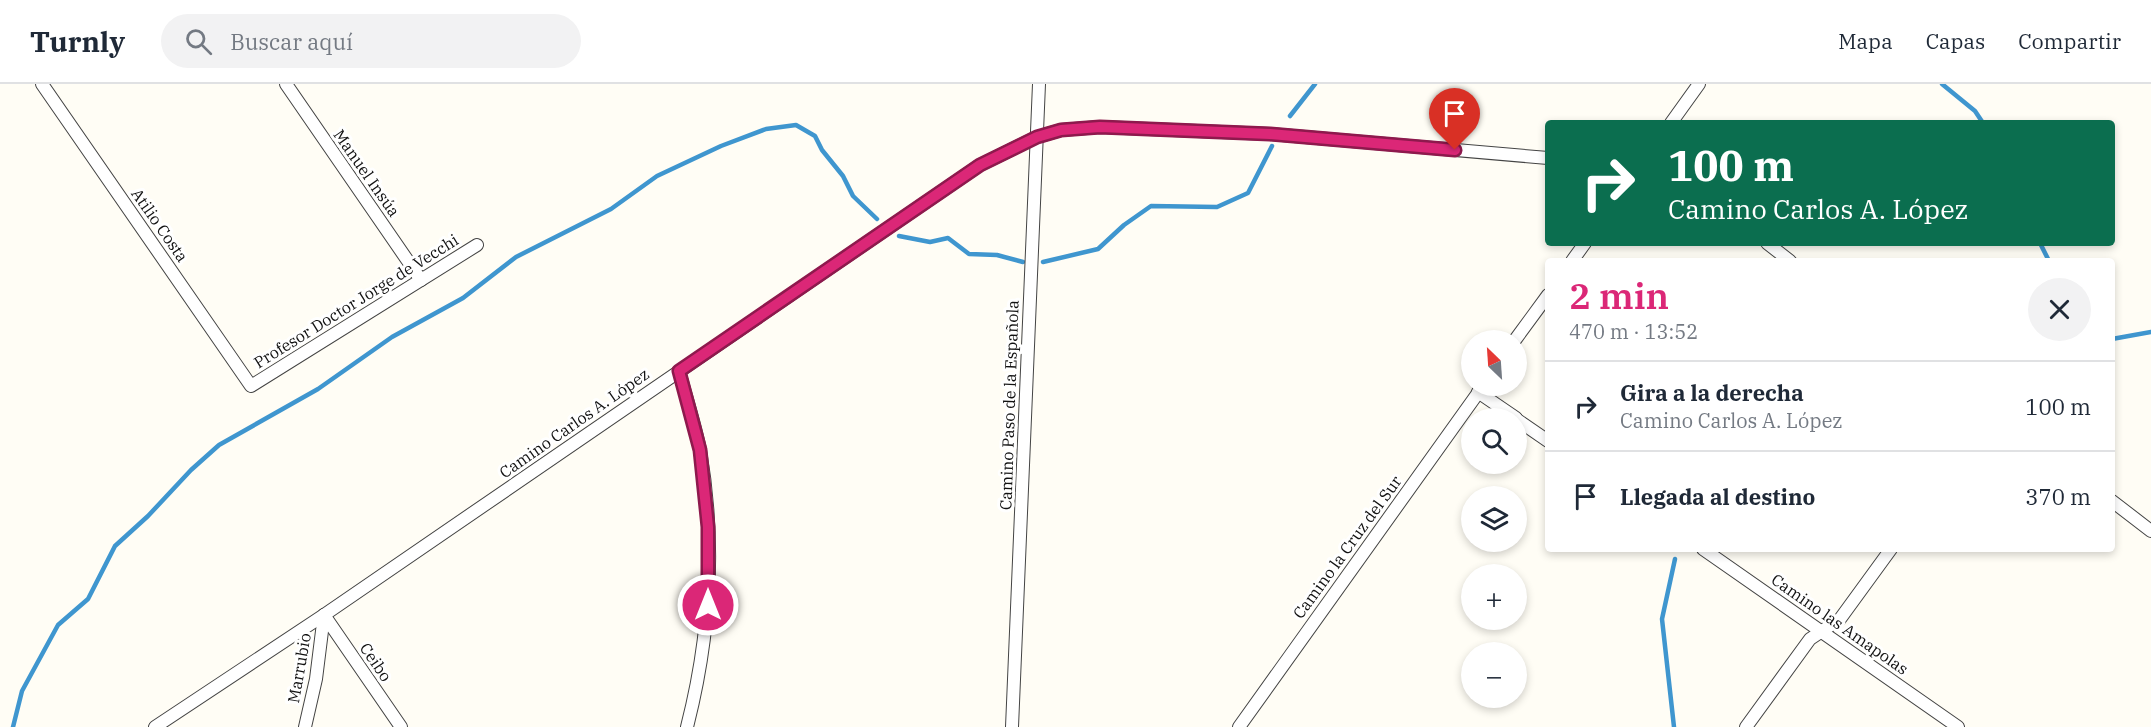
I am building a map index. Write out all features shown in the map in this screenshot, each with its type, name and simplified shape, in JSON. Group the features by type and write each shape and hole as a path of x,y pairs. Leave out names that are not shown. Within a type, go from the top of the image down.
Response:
{"street":[{"name":"Atilio Costa","path":"42,84 251,386"},
{"name":"Manuel Insúa","path":"286,84 421,280"},
{"name":"Camino Paso de la Española","path":"1012,727 1039,84"},
{"path":"1673,120 1699,84"},
{"name":"Camino Carlos A. López","path":"154,727 324,615 980,165 1037,137 1061,130 1100,127 1270,134 1545,158"},
{"name":"Profesor Doctor Jorge de Vecchi","path":"251,386 477,245"},
{"path":"1771,246 1786,258"},
{"path":"1522,330 1545,299"},
{"path":"679,371 700,450 708,527 708,605 698,683 687,727"},
{"name":"Camino la Cruz del Sur","path":"1239,727 1476,396"},
{"path":"1489,396 1503,408"},
{"path":"1527,427 1545,439"},
{"path":"2115,503 2151,531"},
{"name":"Camino las Amapolas","path":"1711,552 1958,727"},
{"path":"1746,727 1810,639 1840,619 1889,552"},
{"name":"Marrubio","path":"305,727 316,679 324,615"},
{"name":"Ceibo","path":"324,615 400,727"}],"waterway":[{"path":"1290,116 1315,84"},
{"path":"1942,84 1975,111 1981,120"},
{"path":"13,727 22,691 58,625 88,599 115,546 148,516 191,470 219,445 318,389 392,337 463,298 516,257 611,209 657,176 721,146 766,129 796,125 815,136 822,150 843,176 853,196 877,219"},
{"path":"1043,262 1098,249 1124,225 1151,206 1217,207 1248,193 1272,146"},
{"path":"899,236 930,242 948,238 969,254 997,255 1023,262"},
{"path":"2042,246 2048,258"},
{"path":"2115,338 2151,332"},
{"path":"1674,727 1662,619 1675,559"}],"route":[{"path":"708,605 708,527 700,450 679,371 980,165 1037,137 1061,130 1100,127 1270,134 1455,150"}]}
